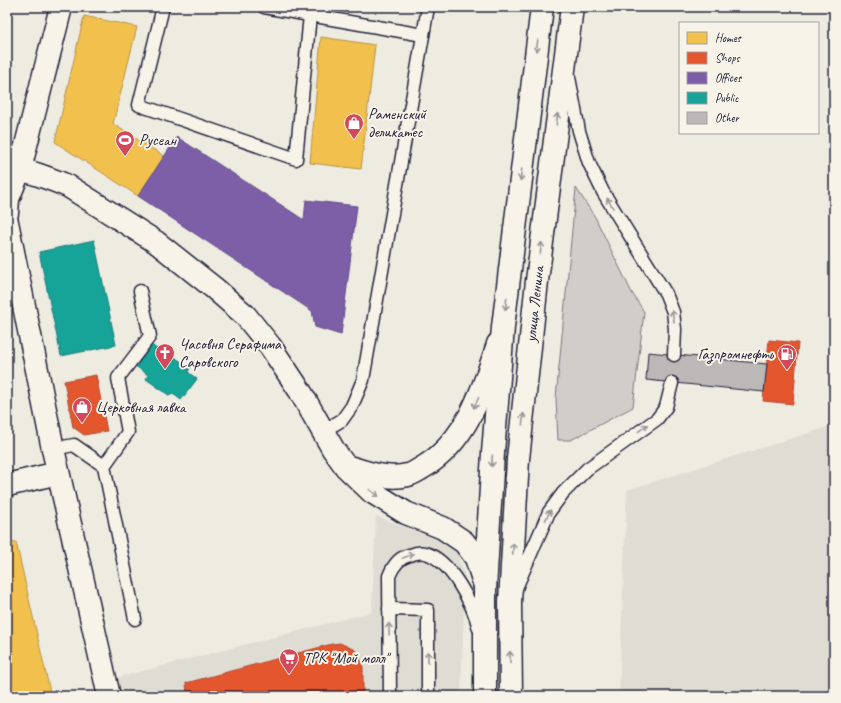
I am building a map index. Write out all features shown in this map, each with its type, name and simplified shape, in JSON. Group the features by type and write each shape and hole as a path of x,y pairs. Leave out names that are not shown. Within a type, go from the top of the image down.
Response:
{"street":[{"path":"7,213 13,168 61,7"},
{"name":"улица Ленина","path":"485,696 486,589 493,453 503,326 542,7"},
{"name":"улица Ленина","path":"511,696 510,602 518,459 537,281 572,7"},
{"path":"13,168 54,180 68,186 156,242 214,288 245,315 270,346 300,391 333,450 346,466 372,492 406,513 443,528 464,542 476,558 486,589"},
{"path":"7,222 53,450 109,696"},
{"path":"346,466 375,475 396,477 410,475 434,461 450,446 468,418 486,380 503,326"},
{"path":"7,485 58,473"}],"lane":[{"path":"163,7 139,105 296,159 310,15"},
{"path":"264,7 423,35"},
{"path":"322,431 342,420 352,406 363,380 428,7"},
{"path":"565,57 579,131 589,163 604,192 666,294 673,312 675,329 674,355"},
{"path":"7,147 13,168"},
{"path":"104,466 128,432 118,378 150,336 140,291"},
{"path":"510,602 549,512 563,493 587,469 657,419 666,407 672,383"},
{"path":"53,450 74,445 104,466 135,619"},
{"path":"390,696 389,576 392,568 398,560 406,555 425,553 434,557 449,570 466,594 478,624 485,662"},
{"path":"389,609 428,610 428,696"}],"shaded area":[{"path":"576,188 595,217 631,291 644,312 633,407 571,440 558,440 556,398"},
{"path":"834,425 834,696 619,696 627,490"},
{"path":"376,516 436,539 456,552 465,576 461,696 116,696 112,679 372,612"}],"building: Homes":[{"path":"84,16 137,27 113,124 164,156 138,196 55,142"},
{"path":"321,37 375,45 361,169 310,163"},
{"path":"16,542 51,696 7,696 7,545"}],"building: Shops":[{"path":"769,340 798,343 793,404 763,401"},
{"path":"96,375 107,431 84,435 73,427 64,381"},
{"name":"ТРК \"Мой молл\"","path":"340,643 355,650 360,658 363,667 363,696 187,696 186,683"}],"building: Offices":[{"path":"177,137 304,220 306,200 357,206 341,335 315,327 312,311 138,196"}],"building: Public":[{"path":"94,240 116,345 61,356 39,252"},
{"name":"Часовня Серафима Саровского","path":"150,344 164,354 166,351 190,368 188,372 197,379 181,400 172,393 170,396 146,379 148,375 134,365"}],"building: Other":[{"path":"648,352 767,364 764,392 646,380"}],"place":[{"name":"Раменский деликатес","path":"354,140"},
{"name":"Русеан","path":"125,157"},
{"name":"Часовня Серафима Саровского","path":"165,370"},
{"name":"Газпромнефть","path":"787,371"},
{"name":"Церковная лавка","path":"82,424"},
{"name":"ТРК \"Мой молл\"","path":"289,675"}]}
